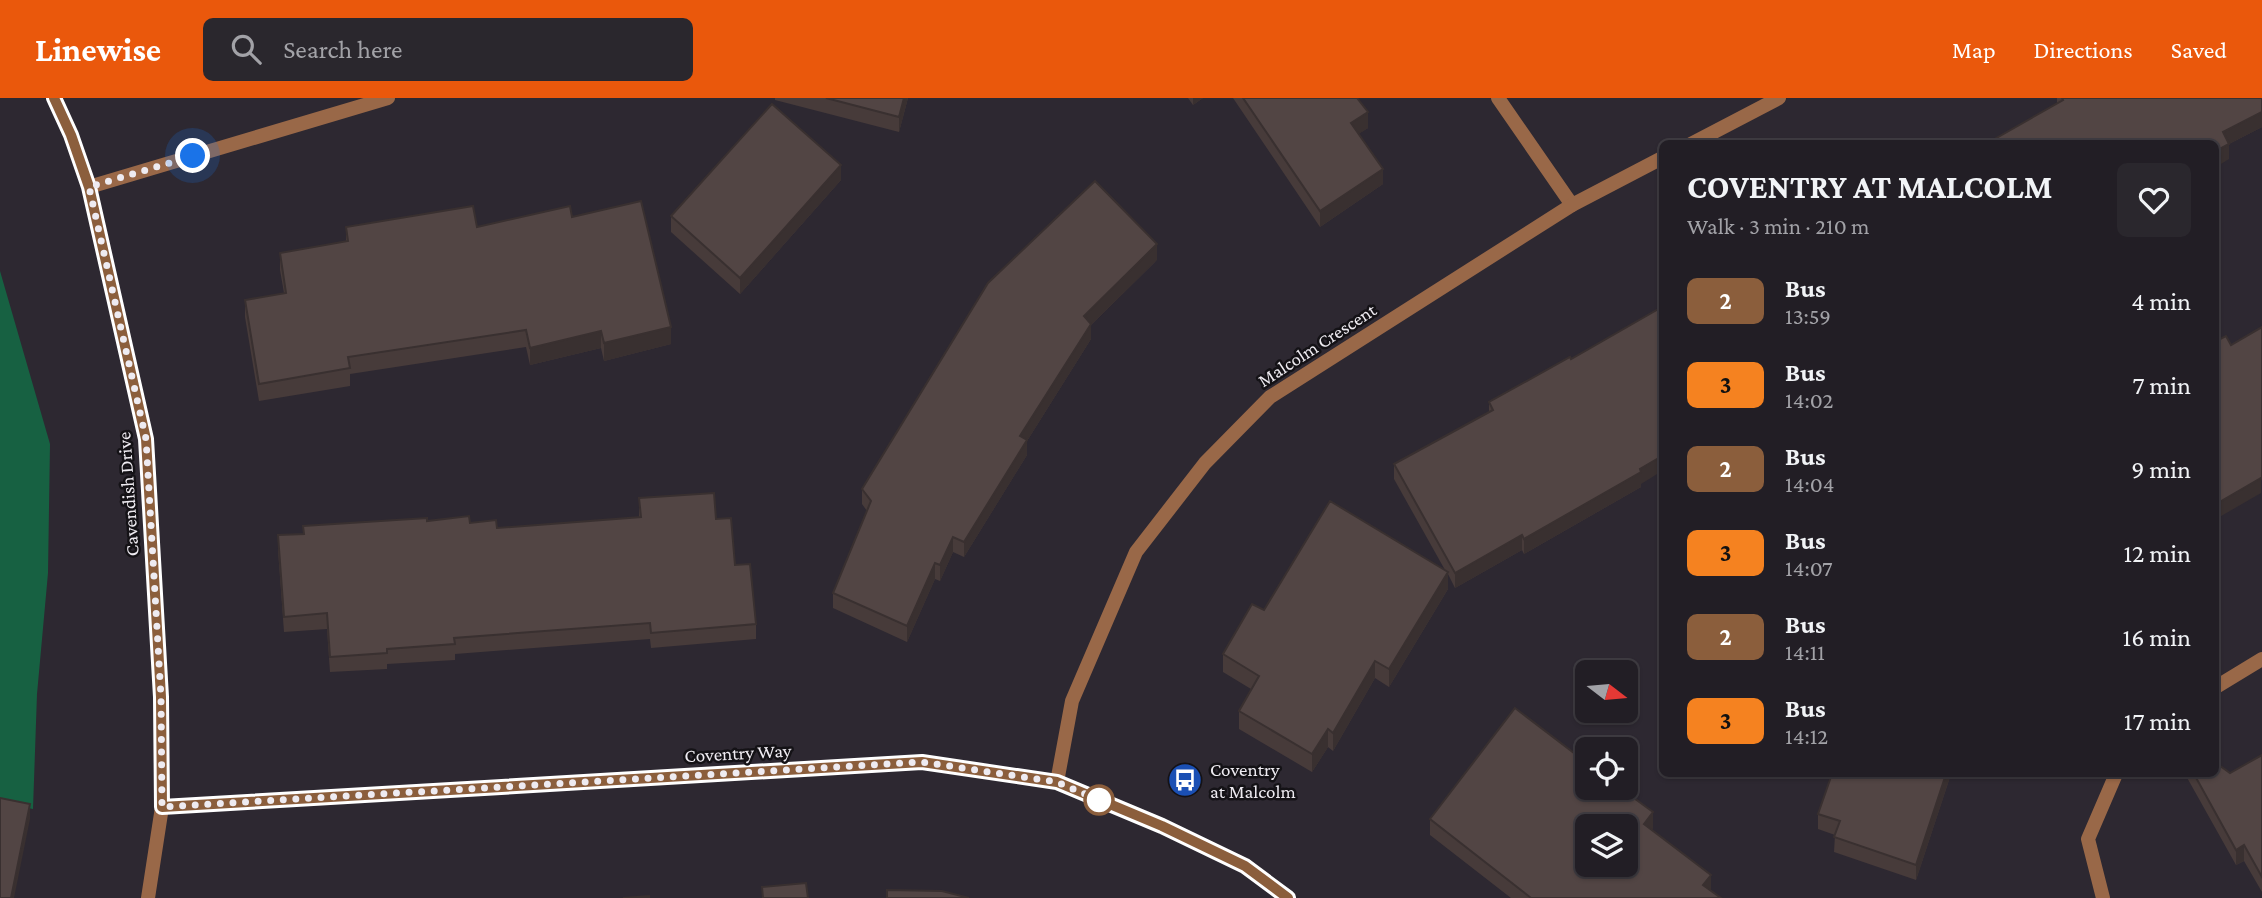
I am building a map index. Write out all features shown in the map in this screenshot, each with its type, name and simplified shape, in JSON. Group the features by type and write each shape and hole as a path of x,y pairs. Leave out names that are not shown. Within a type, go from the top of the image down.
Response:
{"street":[{"name":"Cavendish Drive","path":"54,98 71,135 89,187 146,439 161,697 162,807 148,898"},
{"path":"89,187 388,98"},
{"path":"1498,98 1572,205"},
{"path":"1699,140 1779,98"},
{"name":"Malcolm Crescent","path":"1057,782 1072,701 1136,552 1205,463 1270,397 1572,205 1659,160"},
{"path":"2219,685 2262,659"},
{"name":"Coventry Way","path":"162,807 922,762 1057,782 1162,826 1245,866 1288,898"},
{"path":"2103,898 2088,839 2115,777"}],"green space":[{"path":"0,271 50,444 48,573 37,694 33,809 0,802"}],"building":[{"path":"826,98 904,98 899,117"},
{"path":"1243,98 1357,98 1368,112 1351,123 1383,169 1320,211"},
{"path":"2062,98 2262,98 2262,112 2223,132 2229,144 2219,149 2219,140 1993,140 2063,100"},
{"path":"772,104 841,165 740,278 671,216"},
{"path":"1095,181 1157,244 1084,316 1091,324 1020,436 1027,440 964,542 953,537 940,565 935,563 907,626 833,593 871,501 862,489 988,283"},
{"path":"641,201 671,327 604,343 601,331 530,348 526,330 348,357 350,368 259,384 245,300 286,293 280,253 348,241 346,227 473,206 477,227 570,206 572,217"},
{"path":"1659,309 1659,458 1640,469 1641,472 1524,539 1522,535 1455,573 1394,464 1493,410 1489,402 1570,357 1571,359"},
{"path":"2262,327 2262,479 2219,502 2219,340 2226,336 2231,345"},
{"path":"714,493 716,519 731,518 735,565 750,564 756,624 651,633 650,623 454,638 455,644 330,657 327,613 284,617 278,535 304,534 303,526 427,518 427,521 469,516 470,523 496,520 497,528 641,517 639,498"},
{"path":"1330,501 1448,572 1389,669 1375,661 1333,733 1328,729 1312,754 1239,711 1259,676 1223,654 1252,604 1264,610"},
{"path":"1515,708 1575,754 1575,800 1636,800 1653,812 1644,824 1711,875 1703,885 1721,898 1531,898 1430,819"},
{"path":"2262,755 2262,877 2244,845 2236,850 2196,777 2219,777 2219,765 2230,773"},
{"path":"1831,777 1945,777 1916,865 1834,837 1840,821 1818,814"},
{"path":"0,798 30,804 11,898 0,898"},
{"path":"806,883 808,898 763,898 762,887"},
{"path":"887,890 942,891 969,898 887,898"}],"bus line":[{"name":"2","path":"54,98 71,135 89,187 146,439 161,697 162,807 922,762 1057,782 1162,826 1245,866 1288,898"}],"place":[{"name":"Coventry at Malcolm","path":"1185,780"}],"route":[{"path":"193,156 89,187 146,439 161,697 162,807 922,762 1057,782 1099,800"}]}
